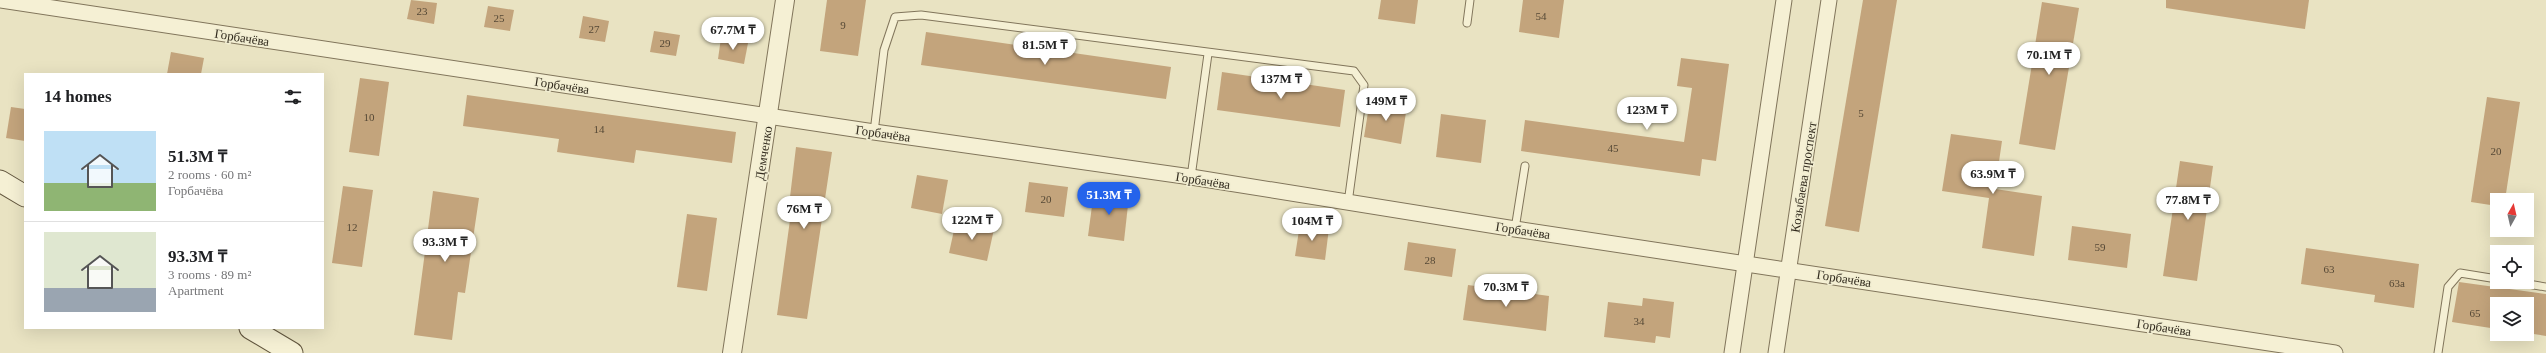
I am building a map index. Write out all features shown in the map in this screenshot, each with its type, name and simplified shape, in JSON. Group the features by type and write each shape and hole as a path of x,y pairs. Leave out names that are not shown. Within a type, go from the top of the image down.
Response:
{"main road":[{"path":"0,182 24,195"},
{"path":"252,329 292,353"}],"street":[{"name":"Горбачёва","path":"0,0 874,132 1191,178 1515,229 2335,353"},
{"name":"Демченко","path":"732,353 785,0"},
{"path":"1732,353 1784,0"},
{"name":"Козыбаева проспект","path":"1776,353 1830,0"}],"lane":[{"path":"1467,23 1470,0"},
{"path":"874,132 884,50 894,17 921,15 1208,54 1354,71 1364,85 1348,203"},
{"path":"1191,178 1208,54"},
{"path":"1515,229 1525,166"},
{"path":"2438,353 2448,287 2460,273 2490,278"},
{"path":"2534,285 2546,287"}],"building":[{"path":"411,0 437,3 434,24 407,19"},
{"path":"827,0 866,0 858,56 820,51"},
{"path":"1381,0 1418,0 1415,24 1378,19"},
{"path":"1523,0 1564,0 1559,38 1519,32"},
{"path":"1863,0 1897,0 1859,232 1825,226"},
{"path":"2166,0 2309,0 2305,29 2166,8"},
{"path":"2042,2 2079,8 2055,150 2019,144"},
{"path":"488,6 514,10 510,31 484,27"},
{"path":"583,16 609,21 605,42 579,38"},
{"path":"654,31 680,35 676,56 650,52"},
{"path":"926,32 1171,67 1166,99 921,65"},
{"path":"721,38 748,43 744,64 718,59"},
{"path":"171,52 204,58 201,73 167,73"},
{"path":"1681,58 1729,64 1716,161 1702,159 1700,176 1521,151 1525,120 1684,142 1692,88 1677,86"},
{"path":"1222,72 1345,90 1340,127 1217,110"},
{"path":"360,78 389,82 379,156 349,152"},
{"path":"467,95 736,132 732,163 636,150 634,163 557,152 559,139 463,126"},
{"path":"2487,97 2520,102 2506,193 2490,193 2490,205 2471,202"},
{"path":"1370,100 1407,106 1401,144 1364,137"},
{"path":"11,107 24,109 24,141 6,138"},
{"path":"1441,114 1486,120 1481,163 1436,157"},
{"path":"1951,134 2002,141 1995,189 2042,196 2034,256 1982,248 1989,198 1942,191"},
{"path":"796,147 832,152 807,319 777,315 793,198 790,197"},
{"path":"2180,161 2213,166 2197,281 2163,276"},
{"path":"917,175 948,180 942,214 911,208"},
{"path":"1029,182 1068,187 1064,217 1025,212"},
{"path":"343,186 373,190 362,267 332,263"},
{"path":"433,191 479,198 465,293 458,292 452,340 414,335"},
{"path":"1094,191 1129,196 1124,241 1088,236"},
{"path":"687,214 717,218 707,291 677,287"},
{"path":"956,221 994,229 987,261 949,253"},
{"path":"1300,224 1329,228 1325,260 1295,256"},
{"path":"2072,226 2131,234 2127,268 2068,260"},
{"path":"1408,242 1456,249 1452,277 1404,270"},
{"path":"2306,248 2419,264 2414,308 2374,302 2375,295 2301,284"},
{"path":"2459,282 2490,286 2490,289 2510,289 2546,294 2546,336 2534,334 2534,297 2490,297 2490,328 2452,322"},
{"path":"1468,285 1549,296 1546,331 1463,320"},
{"path":"1643,298 1674,302 1670,338 1656,336 1655,343 1604,337 1608,302 1642,306"}]}
